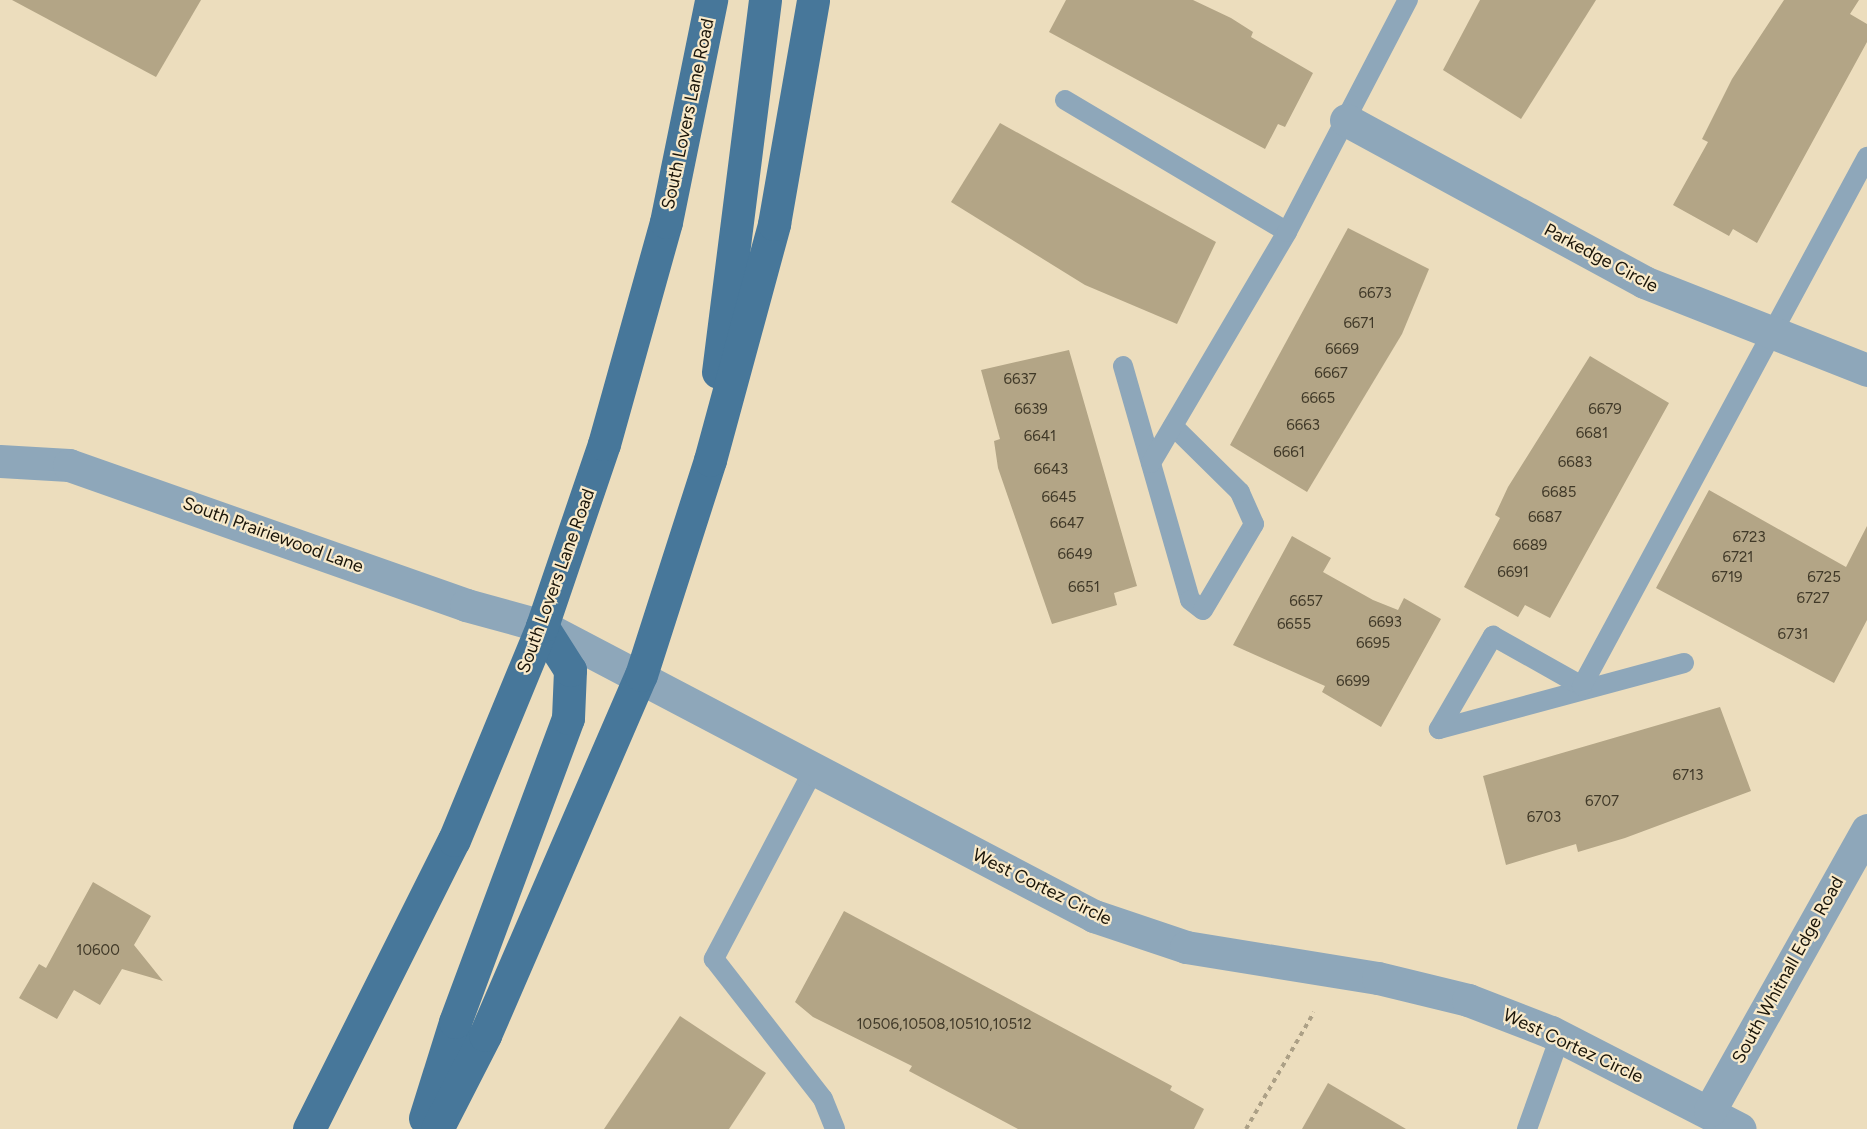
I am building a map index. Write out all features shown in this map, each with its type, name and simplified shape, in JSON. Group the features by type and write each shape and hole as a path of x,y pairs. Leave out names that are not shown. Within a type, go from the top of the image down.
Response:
{"main road":[{"name":"South Lovers Lane Road","path":"309,1129 454,840 542,626 604,444 666,222 711,0"},
{"path":"710,460 726,283 765,0"},
{"path":"437,1129 485,1035 641,675 710,460 774,224 813,0"},
{"path":"422,1129 467,989 568,718 570,670 542,626"}],"street":[{"name":"Parkedge Circle","path":"1346,120 1644,282 1867,370"},
{"name":"South Prairiewood Lane","path":"0,461 69,465 466,605 542,626"},
{"name":"West Cortez Circle","path":"542,626 641,675 1094,916 1186,947 1378,978 1468,1000 1560,1037 1710,1110 1740,1129"},
{"name":"South Whitnall Edge Road","path":"1710,1110 1867,830"}],"lane":[{"path":"1151,463 1287,232 1408,0"},
{"path":"1065,100 1287,232"},
{"path":"1582,686 1867,158"},
{"path":"1123,366 1190,600 1203,610 1254,524 1239,492 1173,426"},
{"path":"1582,686 1493,636 1439,729 1582,686 1684,663"},
{"path":"814,769 714,959 823,1099 835,1129"},
{"path":"1527,1129 1560,1037"}],"path":[{"path":"1246,1129 1314,1012"}],"building":[{"path":"12,0 201,0 156,77"},
{"path":"1066,0 1193,0 1231,18 1253,32 1251,37 1313,73 1285,127 1278,124 1265,149 1049,32"},
{"path":"1480,0 1596,0 1521,119 1443,70"},
{"path":"1784,0 1859,0 1850,14 1867,24 1867,42 1757,243 1733,229 1729,236 1673,205 1708,142 1702,139 1732,79"},
{"path":"1000,123 1216,242 1177,324 1085,285 951,202"},
{"path":"1348,228 1429,269 1402,334 1307,492 1230,445"},
{"path":"1069,350 1137,586 1114,593 1117,605 1052,624 998,468 994,441 1000,439 981,370"},
{"path":"1590,356 1669,403 1550,618 1525,605 1518,617 1464,587 1500,518 1495,515 1508,487"},
{"path":"1709,490 1846,567 1867,526 1867,620 1834,683 1656,588"},
{"path":"1292,536 1331,558 1323,572 1373,600 1398,610 1404,598 1441,619 1381,727 1322,692 1325,686 1233,645"},
{"path":"1720,707 1751,791 1625,838 1578,852 1576,844 1506,865 1483,776"},
{"path":"93,882 151,916 134,945 163,981 122,969 100,1005 74,990 57,1019 19,998 39,964 46,968"},
{"path":"844,911 1172,1086 1170,1090 1204,1109 1194,1129 1018,1129 909,1071 912,1066 813,1017 795,1002"},
{"path":"680,1016 766,1073 729,1129 604,1129"},
{"path":"1328,1083 1406,1129 1302,1129"}]}
